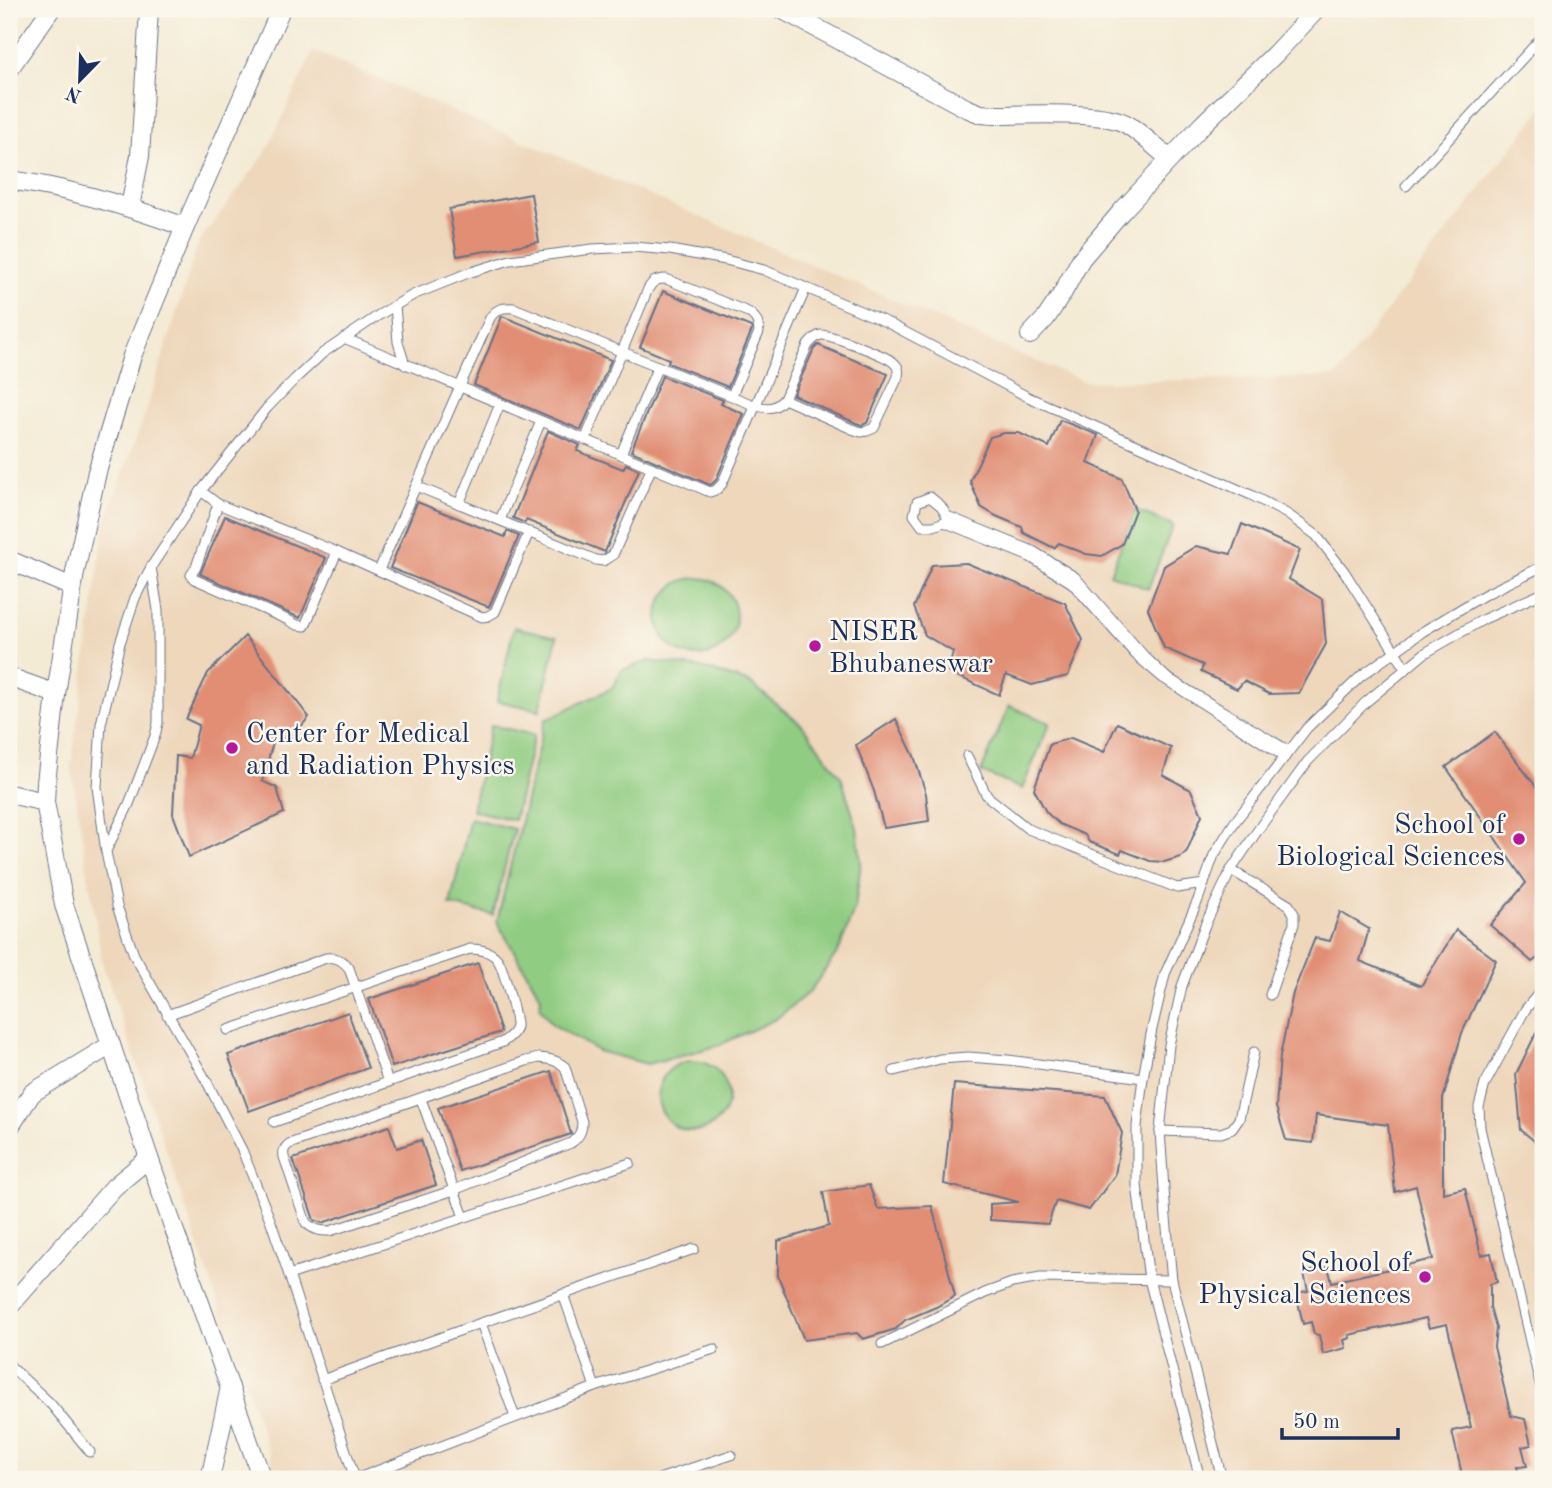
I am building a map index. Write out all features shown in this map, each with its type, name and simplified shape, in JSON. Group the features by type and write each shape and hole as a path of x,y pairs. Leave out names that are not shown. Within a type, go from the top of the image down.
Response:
{"street":[{"path":"9,69 51,9"},
{"path":"130,207 140,156 147,9"},
{"path":"262,1479 149,1158 64,905 45,802 56,694 72,587 97,472 132,356 185,227 281,9"},
{"path":"781,9 981,114 1096,116 1114,119 1127,124 1170,159"},
{"path":"1030,335 1052,310 1081,259 1122,211 1202,125 1317,9"},
{"path":"9,180 45,185 130,207 185,227"},
{"path":"9,560 72,587"},
{"path":"9,677 56,694"},
{"path":"9,794 45,802"},
{"path":"9,1128 32,1093 111,1045"},
{"path":"9,1307 114,1187 149,1158"},
{"path":"210,1479 230,1386"}],"lane":[{"path":"1405,186 1543,36"},
{"path":"714,1349 595,1387 355,1479 271,1222 242,1150 207,1082 134,955 117,906 97,787 101,724 120,643 135,598 151,567 201,491 267,408 295,379 344,338 413,295 510,260 592,248 646,248 715,258 764,271 886,322 1028,397 1287,513 1315,535 1344,570 1406,669"},
{"path":"585,440 648,289 658,279 666,279 755,317 759,332 732,396"},
{"path":"344,338 710,492 722,484 806,288"},
{"path":"396,305 398,342 405,365"},
{"path":"379,570 490,318 495,311 504,307 514,307 757,406 768,408 784,399 808,345 813,338 822,335 886,358 899,370 874,428 867,431 852,429 784,399"},
{"path":"621,454 658,366"},
{"path":"459,504 500,404"},
{"path":"499,520 541,421"},
{"path":"416,486 603,561 613,555 652,467"},
{"path":"201,491 219,504 379,570 482,617 495,612 529,532"},
{"path":"930,497 941,506 947,516 1032,551 1075,577 1144,656 1166,677 1287,754 1163,678 1136,655 1072,583 1030,557 944,522 934,526 922,526 914,516 917,502 930,497"},
{"path":"219,504 191,575 194,579 297,625 305,626 337,552"},
{"path":"1200,1479 1149,1279 1137,1185 1138,1126 1143,1079 1165,974 1214,855 1234,824 1307,728 1361,676 1422,632 1483,594 1543,566"},
{"path":"106,852 129,804 158,723 158,610 151,567"},
{"path":"1222,1479 1172,1280 1166,1218 1160,1131 1169,1045 1182,986 1205,925 1231,870 1308,761 1366,702 1425,653 1484,619 1543,593"},
{"path":"967,756 987,796 1028,829 1177,888 1204,884"},
{"path":"1231,870 1289,905 1294,914 1294,924 1270,995"},
{"path":"228,1030 470,949 482,949 499,962 516,1027 511,1036 503,1042 274,1122"},
{"path":"167,1015 326,958 335,958 349,968 388,1082"},
{"path":"1543,988 1525,1010 1494,1064 1479,1107 1480,1128 1543,1399"},
{"path":"1160,1131 1221,1133 1232,1129 1239,1119 1254,1052"},
{"path":"894,1071 940,1059 968,1058 1008,1060 1143,1079"},
{"path":"549,1059 565,1067 582,1122 578,1138 454,1190 330,1231 320,1231 306,1223 283,1152 289,1144 526,1061 549,1059"},
{"path":"421,1099 464,1217"},
{"path":"289,1275 630,1163"},
{"path":"323,1380 694,1250"},
{"path":"882,1344 985,1293 1012,1283 1041,1278 1172,1280"},
{"path":"563,1294 595,1387"},
{"path":"481,1323 515,1417"},
{"path":"9,1365 50,1403 90,1452"},
{"path":"659,1479 731,1455"}],"shaded area":[{"name":"NISER Bhubaneswar","path":"313,51 1085,382 1336,377 1543,107 1543,1479 278,1479 102,962 71,766 104,527 146,411 198,243 265,154"}],"green space":[{"path":"1135,510 1173,525 1148,589 1110,574"},
{"path":"697,578 712,581 724,590 733,602 736,617 733,632 724,644 712,653 697,656 682,653 670,644 661,632 658,617 661,602 670,590 682,581"},
{"path":"514,627 557,637 540,710 497,701"},
{"path":"649,661 702,668 750,683 802,725 841,777 857,828 861,863 855,907 839,950 810,991 776,1019 717,1046 647,1064 598,1051 552,1024 540,1008 541,997 497,922 545,720 612,688 622,670"},
{"path":"1009,706 1050,723 1022,789 981,772"},
{"path":"491,725 534,735 514,820 472,810"},
{"path":"470,818 514,829 493,915 450,905"},
{"path":"700,1061 713,1067 722,1076 726,1082 726,1110 718,1121 707,1129 686,1131 668,1121 660,1110 658,1089 668,1071 679,1063"}],"building":[{"path":"531,194 539,242 457,256 449,209"},
{"path":"663,291 751,327 728,387 668,363 669,359 640,347"},
{"path":"502,316 611,360 581,430 474,385"},
{"path":"818,345 888,374 867,423 856,423 793,395"},
{"path":"662,376 723,400 721,404 744,414 716,480 710,485 631,451"},
{"path":"1060,420 1098,435 1088,463 1122,479 1135,510 1122,544 1102,556 1086,554 1059,543 1054,548 1024,533 1022,527 981,507 970,481 990,437 1019,433 1049,447"},
{"path":"548,431 580,445 577,451 623,469 626,464 639,470 605,552 526,520 525,523 513,518"},
{"path":"417,502 505,537 507,531 519,536 489,607 390,568"},
{"path":"225,516 326,558 300,618 200,574"},
{"path":"1242,524 1300,550 1289,579 1322,599 1326,644 1299,693 1269,694 1244,681 1237,689 1201,672 1203,665 1164,648 1148,609 1164,566 1196,546 1231,554"},
{"path":"966,563 1065,603 1083,640 1068,676 1032,685 1006,675 999,695 948,672 953,652 925,635 914,607 932,565"},
{"name":"Center for Medical and Radiation Physics","path":"245,636 309,717 290,740 275,736 262,781 277,788 284,813 189,857 173,814 176,756 190,758 199,725 186,719 208,673"},
{"path":"896,719 914,756 926,794 929,821 884,828 874,791 856,745"},
{"path":"1117,723 1171,748 1163,775 1191,790 1202,815 1187,851 1181,857 1164,862 1150,861 1122,850 1120,854 1089,842 1085,835 1059,824 1046,812 1034,789 1050,744 1071,738 1104,752"},
{"name":"School of Biological Sciences","path":"1495,732 1543,796 1543,954 1532,962 1490,925 1526,883 1446,767"},
{"path":"1340,912 1369,929 1360,961 1421,986 1456,930 1496,960 1462,1033 1443,1099 1443,1193 1465,1188 1481,1255 1491,1253 1497,1282 1490,1284 1490,1307 1496,1328 1494,1347 1511,1416 1525,1419 1531,1445 1522,1447 1527,1466 1517,1467 1520,1479 1463,1479 1452,1431 1471,1427 1447,1324 1429,1328 1426,1318 1349,1335 1350,1338 1344,1340 1346,1348 1323,1354 1319,1335 1314,1334 1311,1322 1303,1324 1296,1293 1308,1291 1304,1273 1328,1267 1332,1282 1433,1259 1416,1186 1395,1192 1388,1125 1316,1115 1313,1143 1286,1140 1276,1107 1280,1056 1293,993 1315,938 1330,941"},
{"path":"478,963 501,1032 392,1067 369,999"},
{"path":"348,1012 368,1068 249,1111 228,1055"},
{"path":"1543,1019 1543,1148 1521,1130 1516,1074"},
{"path":"551,1071 571,1134 460,1171 438,1108"},
{"path":"954,1084 1105,1096 1122,1133 1115,1175 1089,1210 1056,1201 1048,1224 990,1220 990,1204 1019,1202 944,1184"},
{"path":"389,1126 397,1148 421,1140 436,1185 322,1223 314,1220 293,1159"},
{"path":"869,1185 878,1209 932,1206 955,1296 905,1320 896,1329 863,1339 857,1333 804,1340 778,1276 778,1241 829,1226 823,1192"}],"place":[{"name":"NISER Bhubaneswar","path":"815,646"},
{"name":"Center for Medical and Radiation Physics","path":"232,748"},
{"name":"School of Biological Sciences","path":"1519,839"},
{"name":"School of Physical Sciences","path":"1425,1277"}]}
